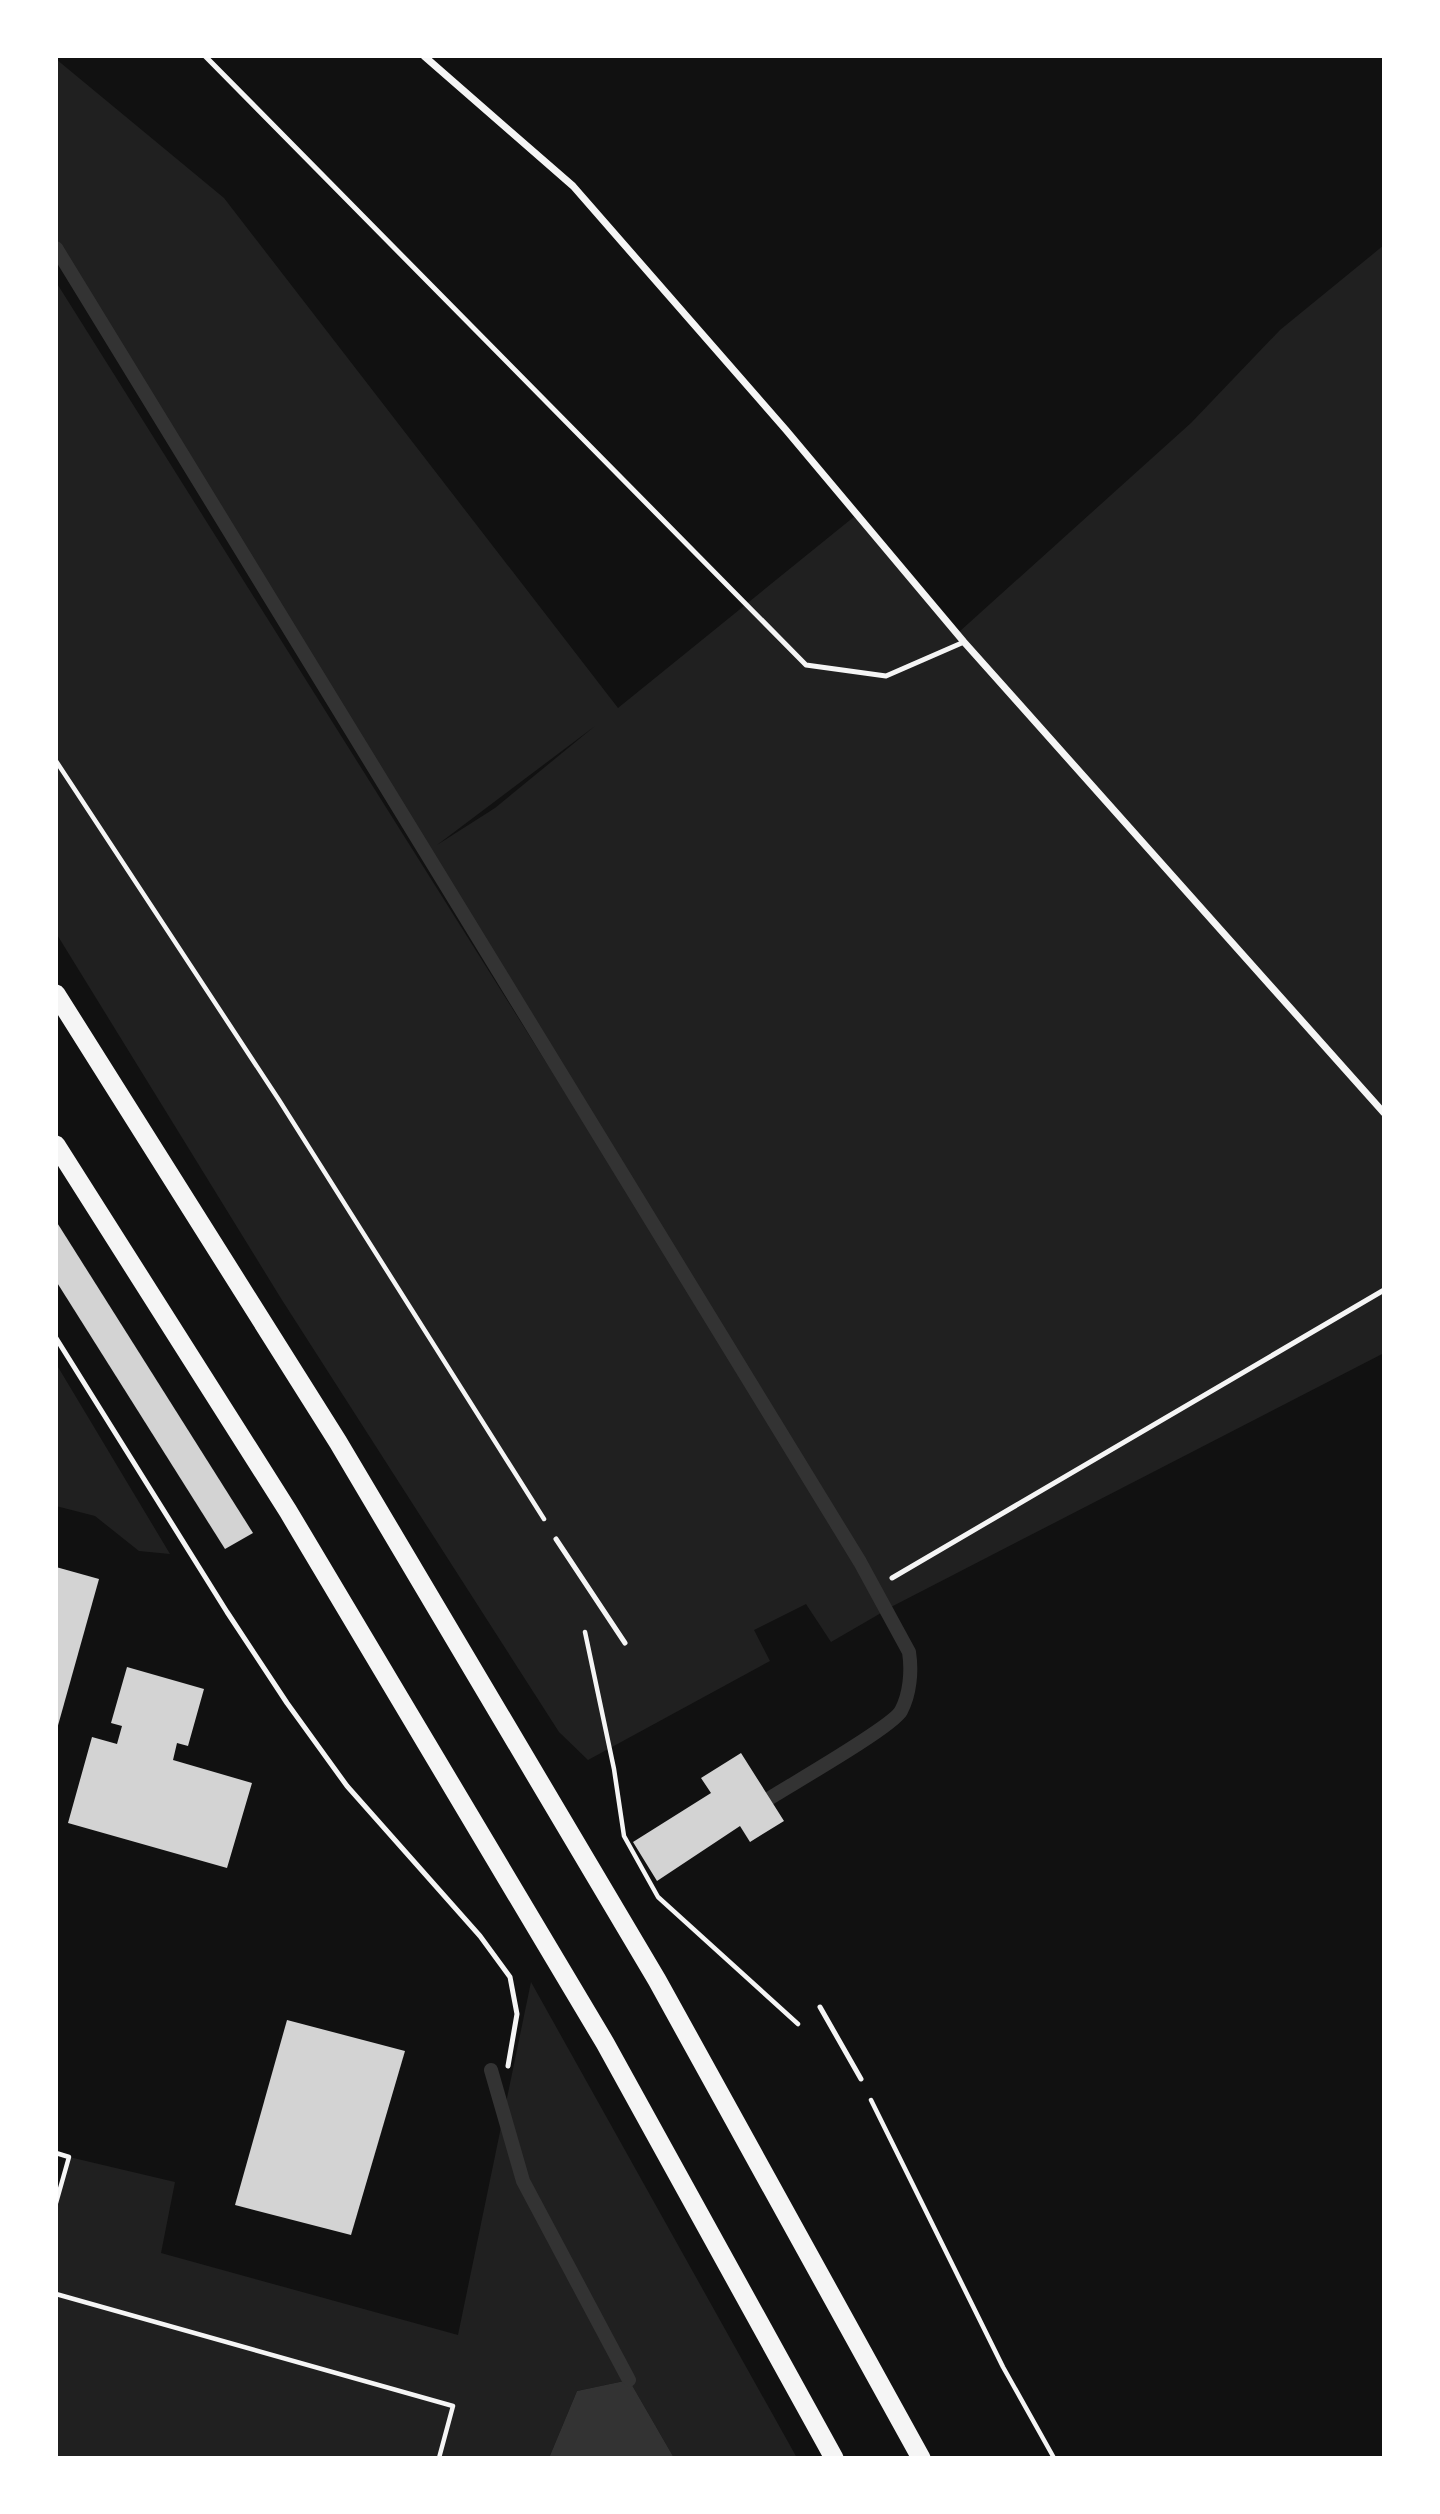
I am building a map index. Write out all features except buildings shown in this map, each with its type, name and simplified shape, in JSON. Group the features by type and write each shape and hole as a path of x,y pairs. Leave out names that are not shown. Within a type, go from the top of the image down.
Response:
{"highway":[{"path":"56,994 338,1442 643,1955 921,2458"},
{"path":"56,1145 288,1511 604,2043 834,2458"}],"street":[{"path":"424,56 573,186 786,430 964,642 1384,1113"}],"lane":[{"path":"205,56 806,665 886,676 964,642"},
{"path":"892,1578 1384,1290"},
{"path":"56,1338 287,1703 347,1786 480,1936 510,1977 517,2014 508,2066"},
{"path":"556,1539 625,1643"},
{"path":"820,2007 860,2079"}],"path":[{"path":"56,761 279,1100 556,1539"},
{"path":"582,1625 590,1649 614,1769 624,1836 658,1898 806,2031"},
{"path":"860,2079 1003,2367 1054,2458"},
{"path":"56,2153 69,2157 56,2203"},
{"path":"56,2294 453,2406 439,2458"}],"shaded area":[{"path":"56,59 224,198 618,708 855,516 1384,1114 1384,1353 891,1607 425,854 56,249","holes":["595,726 495,808 437,845"]},
{"path":"1384,245 1384,1110 959,632 1191,423 1280,330"},
{"path":"56,282 860,1562 881,1613 831,1642 806,1604 754,1630 770,1661 588,1760 559,1732 282,1300 56,933"},
{"path":"56,1365 170,1554 139,1551 95,1516 56,1506"},
{"path":"531,1982 797,2458 674,2458 629,2380 577,2391 549,2458 56,2458 56,2203 69,2157 175,2182 161,2253 458,2335"},
{"path":"629,2380 674,2458 549,2458 577,2391"}],"waterway":[{"path":"56,248 860,1562 909,1652 908,1690 901,1711 894,1719 770,1798"},
{"path":"491,2070 523,2181 629,2380"}]}
